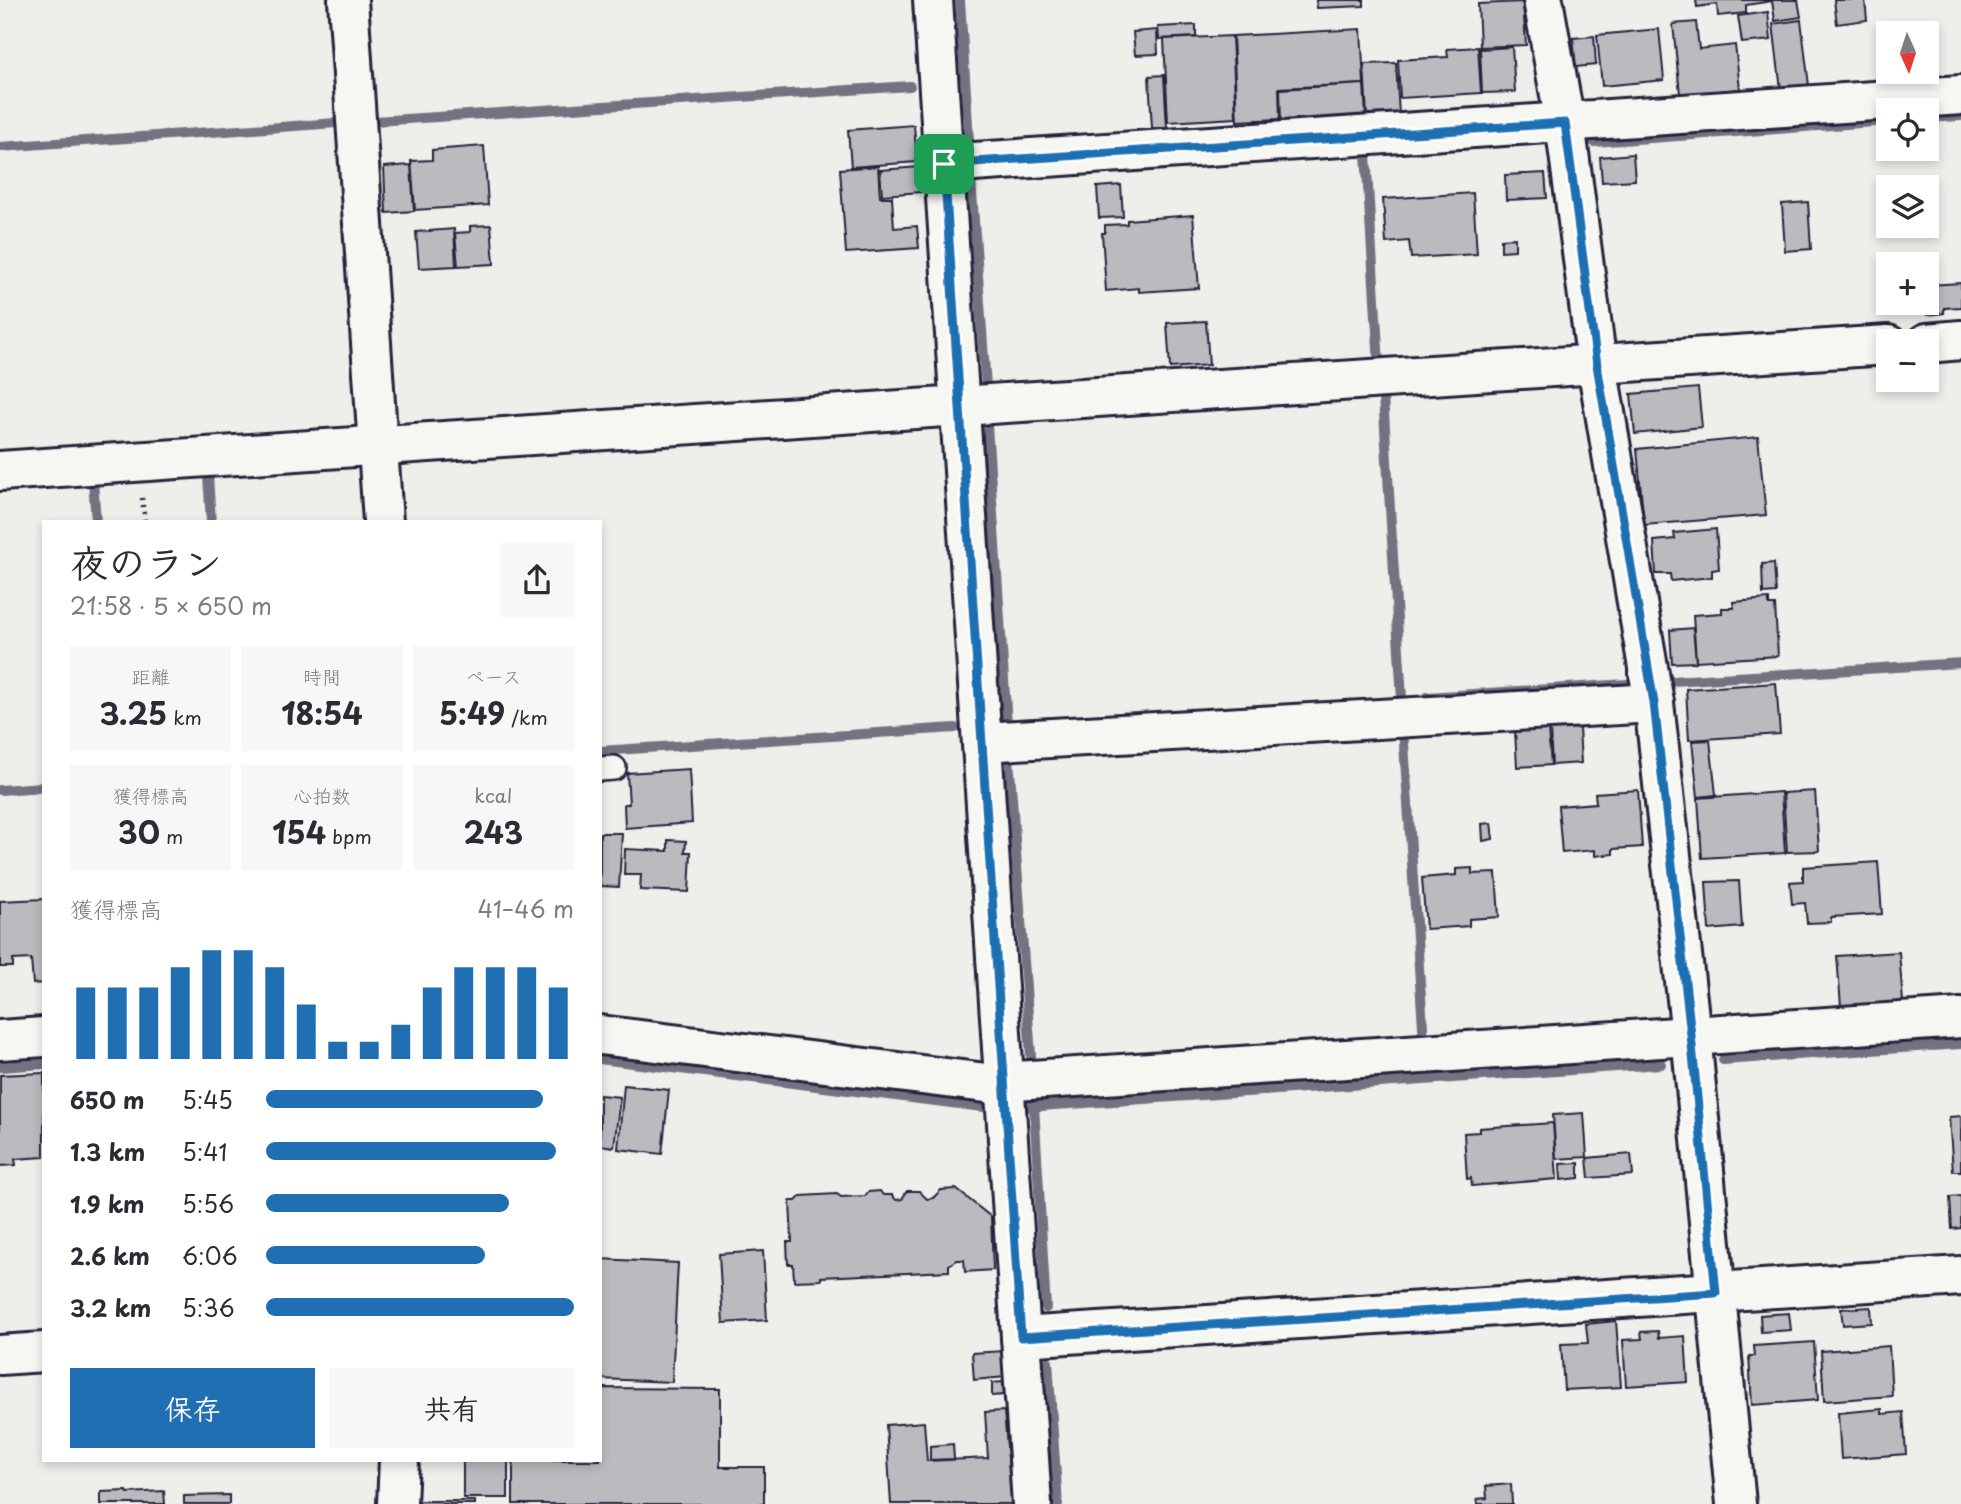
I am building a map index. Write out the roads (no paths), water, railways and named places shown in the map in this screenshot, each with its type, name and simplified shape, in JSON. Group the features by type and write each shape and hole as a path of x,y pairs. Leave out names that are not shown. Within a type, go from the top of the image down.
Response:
{"street":[{"path":"348,0 383,520"},
{"path":"933,0 1032,1504"},
{"path":"1543,0 1565,123 1597,365 1654,703 1691,1035 1736,1504"},
{"path":"944,164 1961,95"},
{"path":"1939,342 1961,340"},
{"path":"0,471 1876,346"},
{"path":"982,742 1654,703"},
{"path":"602,1035 986,1083 1961,1018"},
{"path":"0,1040 42,1037"},
{"path":"1021,1337 1961,1276"},
{"path":"0,1355 42,1352"},
{"path":"397,1504 399,1462"}],"waterway":[{"path":"960,0 969,140"},
{"path":"375,121 910,86"},
{"path":"1939,117 1961,116"},
{"path":"1594,142 1876,122"},
{"path":"0,147 336,123"},
{"path":"1366,154 1379,365"},
{"path":"981,178 971,179 986,386"},
{"path":"1383,397 1402,699"},
{"path":"987,425 1007,724 1016,724"},
{"path":"208,475 211,520"},
{"path":"93,480 96,520"},
{"path":"1673,681 1961,663"},
{"path":"1427,697 1627,684"},
{"path":"602,751 955,728"},
{"path":"1403,729 1424,1042"},
{"path":"1009,758 1031,1056"},
{"path":"0,790 42,787"},
{"path":"1723,1060 1961,1044"},
{"path":"602,1059 991,1108"},
{"path":"0,1067 42,1064"},
{"path":"1026,1107 1661,1064"},
{"path":"1034,1106 1046,1308"},
{"path":"1048,1362 1058,1504"}]}
